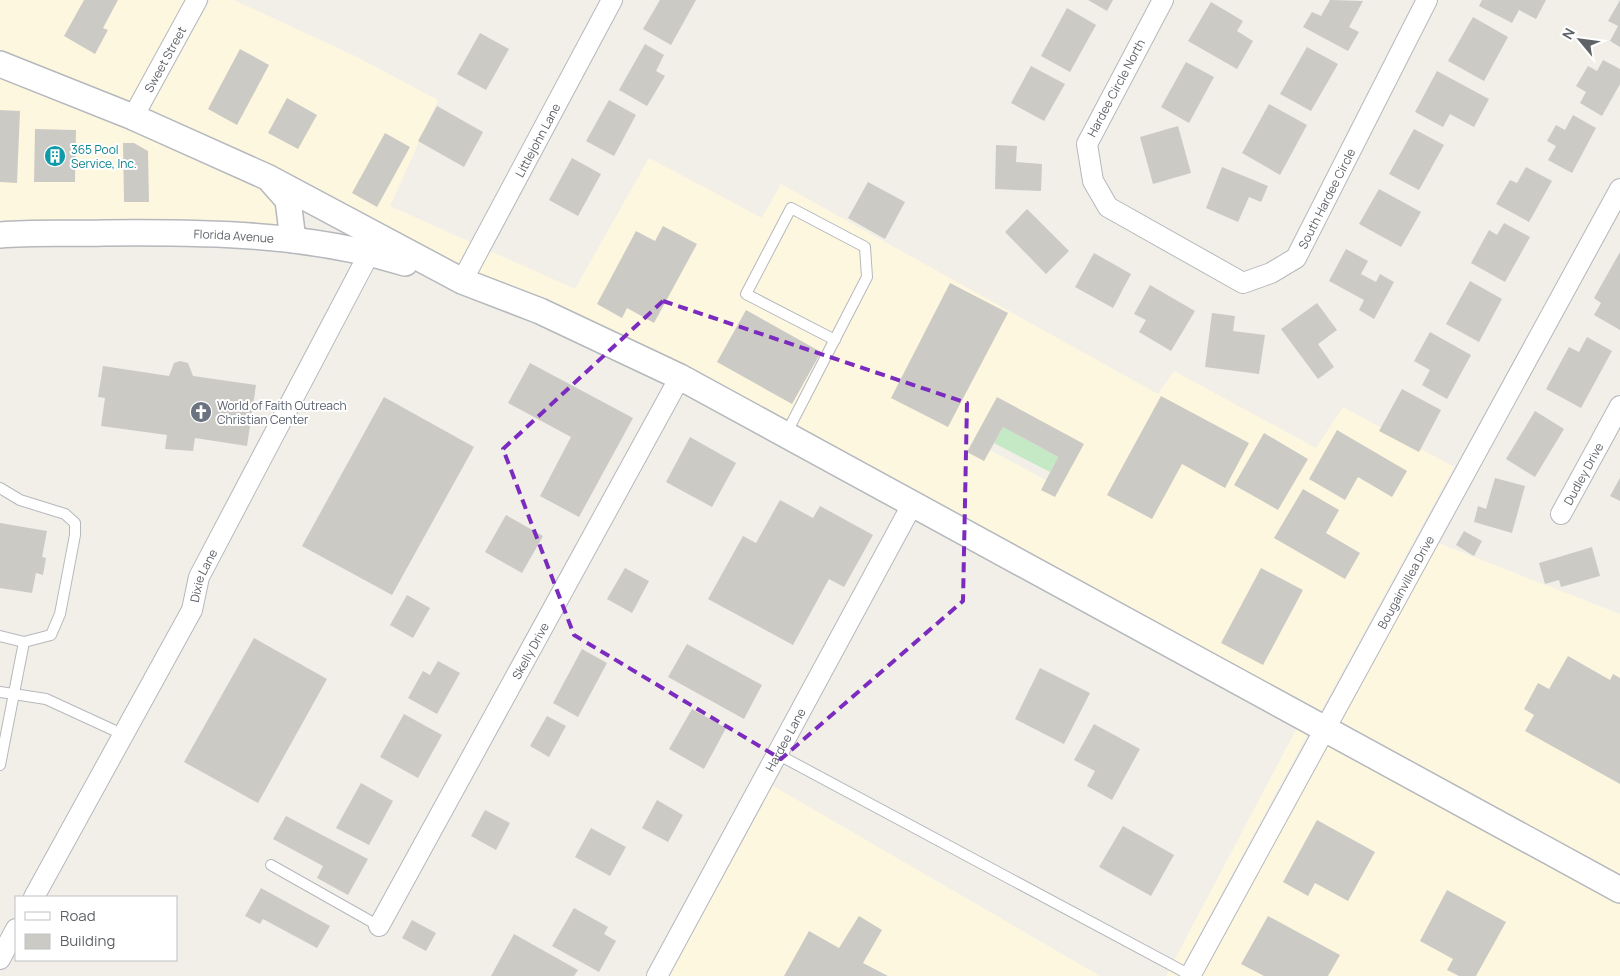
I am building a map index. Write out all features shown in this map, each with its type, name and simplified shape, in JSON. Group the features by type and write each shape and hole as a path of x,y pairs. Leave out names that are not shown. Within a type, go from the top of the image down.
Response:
{"street":[{"name":"Sweet Street","path":"134,117 197,0"},
{"name":"Littlejohn Lane","path":"462,280 612,0"},
{"name":"Hardee Circle North","path":"1093,181 1087,144 1163,0"},
{"name":"South Hardee Circle","path":"1093,181 1108,207 1243,283 1271,273 1296,258 1427,0"},
{"path":"0,64 134,117 269,178 462,280 540,311 680,377 1620,890"},
{"path":"269,178 288,200 292,240"},
{"name":"Bougainvillea Drive","path":"1190,976 1620,189"},
{"name":"Florida Avenue","path":"0,235 169,232 292,240 370,252 462,280"},
{"name":"Dixie Lane","path":"35,896 122,734 192,610 198,577 370,252"},
{"name":"Skelly Drive","path":"380,926 680,377"},
{"name":"Dudley Drive","path":"1560,514 1620,406"},
{"name":"Hardee Lane","path":"657,976 913,503"},
{"path":"0,959 15,932"}],"lane":[{"path":"786,434 835,340 867,277 865,247 791,208 746,294 835,340"},
{"path":"0,488 20,500 65,514 75,523 75,535 60,614 51,635 24,642 0,636"},
{"path":"0,765 24,642"},
{"path":"0,692 46,699 122,734"},
{"path":"778,754 1190,976"},
{"path":"271,865 380,926"}],"highlighted area":[{"path":"663,301 967,403 963,601 781,759 574,635 503,449"}],"shaded area":[{"path":"0,0 185,0 128,104 0,53"},
{"path":"210,0 234,0 355,56 438,100 390,206 470,242 457,267 275,170 269,164 267,166 148,113"},
{"path":"0,74 129,126 262,186 277,203 281,229 0,225"},
{"path":"649,158 762,218 781,184 1158,394 1174,371 1316,448 1343,407 1454,467 1319,715 477,276 490,251 575,289","holes":["1007,420 1059,477 1046,480 988,449"]},
{"path":"1438,543 1620,614 1620,879 1338,726"},
{"path":"1298,726 1309,732 1177,976 1166,976"},
{"path":"1329,743 1620,901 1620,976 1202,976"},
{"path":"781,771 773,786 1100,976 669,976"}],"green space":[{"path":"1003,427 1058,457 1050,472 994,443"}],"building":[{"path":"84,0 118,0 103,28 108,30 95,54 64,36"},
{"path":"660,0 696,0 671,45 643,29"},
{"path":"1088,0 1113,0 1107,11"},
{"path":"1330,0 1363,1 1349,27 1359,32 1348,51 1303,27 1312,12 1321,16"},
{"path":"1482,0 1546,0 1536,19 1519,10 1512,23 1479,6"},
{"path":"1620,0 1620,47 1610,41 1618,26 1608,21"},
{"path":"1211,2 1243,21 1237,31 1253,41 1237,69 1188,41"},
{"path":"1067,8 1096,25 1070,72 1041,56"},
{"path":"1473,17 1508,37 1484,81 1448,61"},
{"path":"480,33 509,49 486,90 457,74"},
{"path":"645,44 664,55 656,71 665,76 647,106 619,90"},
{"path":"1307,47 1338,64 1311,111 1280,94"},
{"path":"240,49 269,65 237,125 208,109"},
{"path":"1603,60 1620,69 1620,84 1602,116 1580,103 1586,92 1576,86 1588,66 1597,71"},
{"path":"1186,62 1214,77 1189,123 1161,107"},
{"path":"1031,66 1065,84 1044,121 1011,103"},
{"path":"1437,71 1489,99 1474,127 1450,114 1443,127 1415,112"},
{"path":"287,98 317,115 298,149 268,133"},
{"path":"609,100 636,115 614,156 586,141"},
{"path":"1269,104 1307,125 1280,175 1242,153"},
{"path":"437,106 483,132 464,167 418,141"},
{"path":"0,110 20,111 17,183 0,182"},
{"path":"1573,115 1596,128 1572,173 1548,160 1556,146 1547,141 1556,125 1565,130"},
{"path":"1178,126 1191,173 1153,184 1140,137"},
{"name":"365 Pool Service, Inc.","path":"35,129 76,130 75,182 34,182"},
{"path":"1414,129 1444,145 1419,190 1389,174"},
{"path":"385,133 410,147 377,207 352,193"},
{"path":"123,143 134,143 148,151 149,202 124,202"},
{"path":"996,145 1017,146 1016,162 1042,164 1041,191 995,189"},
{"path":"572,158 601,174 578,216 549,200"},
{"path":"1222,167 1268,186 1261,202 1249,197 1238,222 1206,208"},
{"path":"1526,167 1552,181 1529,222 1496,204 1510,180 1517,183"},
{"path":"868,182 905,202 885,239 848,218"},
{"path":"1379,189 1421,212 1401,247 1359,224"},
{"path":"1027,209 1069,251 1046,274 1005,232"},
{"path":"1504,223 1530,237 1505,282 1471,263 1489,230 1497,235"},
{"path":"663,226 697,244 654,323 627,308 622,318 597,304 636,231 655,241"},
{"path":"1346,249 1368,261 1361,274 1376,282 1380,274 1394,282 1374,319 1359,310 1364,300 1329,281"},
{"path":"1620,252 1620,330 1594,315 1601,303 1594,298"},
{"path":"1094,253 1131,274 1113,308 1075,287"},
{"path":"1470,281 1502,299 1479,342 1446,324"},
{"path":"950,283 1008,313 948,427 891,398"},
{"path":"1150,285 1195,311 1171,351 1139,332 1146,320 1134,314"},
{"path":"1317,303 1337,330 1318,344 1334,367 1318,379 1281,329"},
{"path":"746,310 821,352 792,404 717,362"},
{"path":"1212,313 1235,316 1233,331 1265,335 1259,374 1205,367"},
{"path":"1430,332 1471,355 1447,399 1422,385 1430,370 1414,361"},
{"path":"1587,337 1612,351 1581,408 1546,389 1569,347 1579,352"},
{"path":"180,361 188,363 193,376 256,385 247,446 195,438 193,451 165,449 167,435 101,426 105,398 98,397 103,366 169,376 174,363"},
{"path":"530,363 633,418 579,517 540,496 571,437 508,403"},
{"path":"1402,389 1441,410 1419,452 1379,431"},
{"path":"1161,396 1249,443 1225,488 1182,464 1152,519 1107,495"},
{"path":"384,397 474,447 392,595 302,546"},
{"path":"997,397 1084,444 1055,497 1041,490 1058,457 1003,427 984,461 967,452"},
{"path":"1535,411 1564,429 1535,477 1506,459"},
{"path":"1337,430 1407,471 1392,497 1358,477 1345,500 1309,479"},
{"path":"1264,433 1308,459 1278,510 1234,485"},
{"path":"690,437 736,463 712,507 666,482"},
{"path":"1495,478 1525,486 1512,533 1474,522 1478,506 1486,509"},
{"path":"1620,478 1620,501 1610,496"},
{"path":"1303,489 1339,510 1326,533 1360,553 1345,579 1274,538"},
{"path":"780,500 813,518 820,506 873,535 844,587 829,579 793,645 708,599 743,536 756,543"},
{"path":"506,515 543,536 522,573 485,552"},
{"path":"0,523 47,531 42,557 46,558 43,575 36,573 32,593 0,588"},
{"path":"1464,531 1482,541 1474,556 1456,545"},
{"path":"1592,547 1600,576 1561,587 1559,580 1545,584 1539,563"},
{"path":"625,568 649,581 632,613 607,599"},
{"path":"1261,568 1303,590 1263,665 1221,643"},
{"path":"407,595 430,608 413,638 390,625"},
{"path":"254,638 327,679 258,803 184,762"},
{"path":"687,644 762,685 744,719 668,677"},
{"path":"582,649 607,663 578,717 553,703"},
{"path":"1568,656 1610,680 1613,674 1620,678 1620,784 1525,731 1534,715 1524,709 1538,683 1549,689"},
{"path":"438,661 460,673 437,714 408,698 423,671 430,675"},
{"path":"1040,668 1090,693 1064,744 1015,719"},
{"path":"692,709 726,728 704,769 669,749"},
{"path":"404,714 442,735 418,778 380,757"},
{"path":"547,716 566,726 549,757 530,746"},
{"path":"1094,724 1140,749 1112,800 1087,786 1095,771 1074,760"},
{"path":"361,783 393,801 369,845 336,828"},
{"path":"657,800 683,815 668,842 642,828"},
{"path":"485,810 510,823 496,850 471,836"},
{"path":"286,816 368,859 348,895 317,878 323,866 273,839"},
{"path":"1317,820 1375,852 1348,901 1315,883 1308,896 1283,882"},
{"path":"1123,826 1174,855 1151,896 1099,867"},
{"path":"591,828 626,847 610,876 575,857"},
{"path":"261,888 330,926 317,948 263,919 260,924 245,916"},
{"path":"1447,890 1506,922 1476,976 1459,976 1447,970 1453,959 1420,941"},
{"path":"574,908 608,927 604,934 616,941 599,972 552,946"},
{"path":"859,916 882,930 863,963 888,976 784,976 809,931 839,948"},
{"path":"1268,916 1340,955 1328,976 1264,976 1241,964"},
{"path":"412,920 436,933 426,951 402,938"},
{"path":"514,934 578,970 574,976 491,976"}],"place":[{"name":"365 Pool Service, Inc.","path":"55,156"},
{"name":"World of Faith Outreach Christian Center","path":"201,412"}]}
